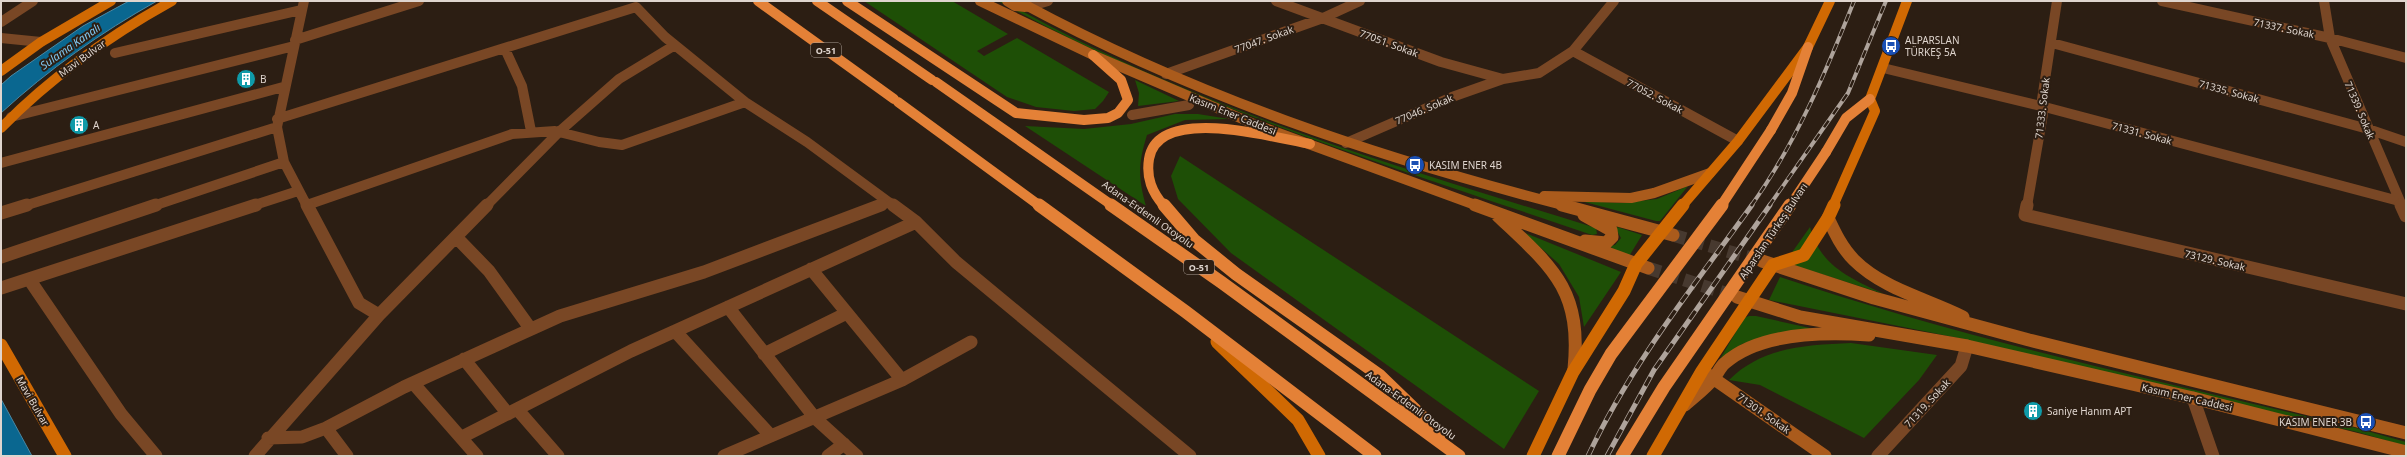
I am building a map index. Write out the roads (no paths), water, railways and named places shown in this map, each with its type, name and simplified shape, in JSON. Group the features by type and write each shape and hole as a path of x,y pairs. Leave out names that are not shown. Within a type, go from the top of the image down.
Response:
{"highway":[{"name":"O-51","path":"758,1 1186,312 1374,456"},
{"name":"Adana-Erdemli Otoyolu","path":"817,1 1221,282 1460,456"},
{"path":"847,1 1016,113 1084,120 1108,118 1118,113 1128,100 1121,80 1093,55"},
{"path":"1558,456 1590,390 1611,354 1721,206 1772,130 1792,93 1808,47"},
{"name":"Alparslan Türkeş Bulvarı","path":"1622,456 1664,387 1724,304 1826,152 1846,118 1870,98"},
{"path":"1310,144 1222,128 1198,127 1176,132 1161,140 1150,153 1147,172 1156,195 1194,240 1236,274 1379,375 1460,456"}],"main road":[{"path":"1,71 41,42 111,1"},
{"name":"Mavi Bulvar","path":"1,128 33,96 88,52 172,1"},
{"name":"Kasım Ener Caddesi","path":"980,1 1093,55 1189,97 1310,144 1541,229"},
{"path":"992,1 1008,10 1018,19"},
{"path":"1007,1 1015,6 1028,7"},
{"name":"Kasım Ener Caddesi","path":"1018,1 1087,38 1166,74 1267,116 1346,143 1427,168 1531,196"},
{"path":"1533,456 1573,372 1624,291 1642,266 1660,231 1738,141 1808,47 1830,1"},
{"name":"Alparslan Türkeş Bulvarı","path":"1654,456 1678,412 1708,374 1743,298 1767,263 1804,255 1828,218 1874,111 1870,98 1883,68 1907,1"},
{"path":"1531,196 1631,198 1654,193 1710,173"},
{"path":"1531,196 1673,235"},
{"path":"1541,229 1592,243 1606,243 1612,237 1611,230 1571,208"},
{"path":"1493,211 1550,264 1565,287 1575,320 1577,350 1573,372"},
{"path":"1828,218 1836,238 1853,261 1881,282 1954,311 1977,326"},
{"path":"1541,229 1642,266"},
{"name":"Kasım Ener Caddesi","path":"1767,263 1874,298 1977,326 2406,433"},
{"path":"1743,298 1800,317 1967,346"},
{"path":"1186,312 1298,420 1319,456"},
{"path":"1708,374 1749,348 1776,341 1819,334 1861,334 1967,346"},
{"name":"Mavi Bulvar","path":"1,345 65,456"},
{"name":"Kasım Ener Caddesi","path":"1967,346 2193,398 2406,452"},
{"name":"71301. Sokak","path":"1708,374 1825,456"}],"street":[{"path":"1,22 33,1"},
{"path":"11,117 294,43 419,1"},
{"path":"1028,7 1048,1"},
{"name":"77051. Sokak","path":"1276,1 1441,62 1503,79"},
{"name":"77047. Sokak","path":"1166,74 1323,18 1360,1"},
{"name":"71333. Sokak","path":"2025,216 2043,114 2041,106 2052,43 2057,1"},
{"name":"71337. Sokak","path":"2162,1 2330,38 2406,58"},
{"name":"71339. Sokak","path":"2324,1 2330,38 2406,216"},
{"path":"1503,79 1539,73 1573,51 1611,2"},
{"path":"114,53 302,6 283,87 277,123 284,162 298,191 307,205 359,303 379,315"},
{"path":"1,213 636,7 675,45 745,102 807,142 916,222 956,262 1190,456"},
{"path":"1,38 41,42"},
{"name":"71335. Sokak","path":"2052,43 2368,129 2406,142"},
{"path":"255,456 268,438 379,315 457,238 560,131 615,82 675,45"},
{"path":"506,49 522,86 531,131"},
{"name":"77052. Sokak","path":"1573,51 1738,141"},
{"name":"71331. Sokak","path":"1883,68 2041,106 2399,200"},
{"name":"77046. Sokak","path":"1346,143 1452,97 1503,79"},
{"path":"1,163 283,87"},
{"path":"307,205 512,134 531,131 560,131 604,144 622,145 745,102"},
{"path":"1132,115 1189,105"},
{"path":"1,257 284,162"},
{"path":"1,288 298,191"},
{"path":"268,438 302,437 326,428 413,383 530,328 560,316 704,272 889,202"},
{"name":"73129. Sokak","path":"2025,216 2406,304"},
{"path":"462,437 631,351 916,222"},
{"path":"457,238 489,271 530,328"},
{"path":"811,269 902,380"},
{"path":"29,278 121,414 156,456"},
{"path":"728,307 815,418 857,456"},
{"path":"764,354 847,313"},
{"path":"675,331 771,436"},
{"path":"724,456 902,380 971,342"},
{"name":"71319. Sokak","path":"1878,456 1961,366 1967,346"},
{"path":"464,359 512,411 558,456"},
{"path":"413,383 462,437 477,456"},
{"path":"2193,398 2213,456"},
{"path":"326,428 347,456"},
{"path":"828,456 844,444"}],"water":[{"name":"Sulama Kanalı","path":"129,1 157,1 115,26 76,52 38,81 1,113 1,85 11,76 83,26"},
{"path":"1,399 32,456 1,456"}],"tunnel":[{"path":"1673,235 1761,261"},
{"path":"1648,268 1737,297"}],"railway":[{"path":"1751,206 1767,182 1796,132 1821,80 1854,1"},
{"path":"1769,206 1848,93 1886,1"},
{"path":"1588,456 1605,422 1643,358 1752,205"},
{"path":"1607,456 1654,370 1770,205"}],"place":[{"name":"ALPARSLAN TÜRKEŞ 5A","path":"1891,46"},
{"name":"B","path":"246,79"},
{"name":"A","path":"79,125"},
{"name":"KASIM ENER 4B","path":"1415,165"},
{"name":"Saniye Hanım APT","path":"2033,411"},
{"name":"KASIM ENER 3B","path":"2366,422"}]}
